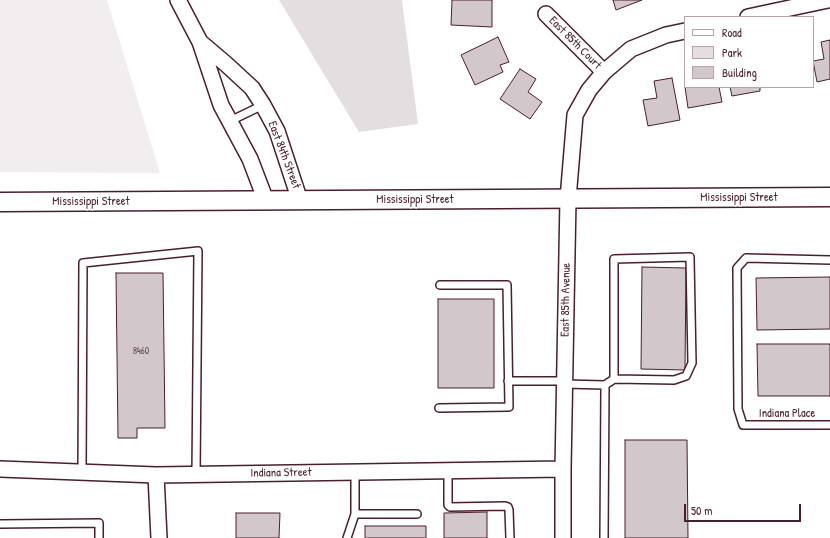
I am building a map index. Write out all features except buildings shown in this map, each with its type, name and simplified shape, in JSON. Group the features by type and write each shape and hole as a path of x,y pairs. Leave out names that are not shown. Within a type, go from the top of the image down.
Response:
{"street":[{"name":"East 84th Street","path":"178,0 200,42 222,105 250,159 266,201"},
{"path":"753,16 828,0"},
{"name":"East 85th Court","path":"546,14 604,72"},
{"name":"East 85th Avenue","path":"563,538 562,469 568,199 575,115 589,90 604,72 631,49 666,35 684,31"},
{"name":"East 84th Street","path":"200,42 252,88 263,105 277,131 300,200"},
{"name":"Mississippi Street","path":"0,202 830,197"},
{"name":"Indiana Street","path":"0,469 156,475 196,475 562,469"},
{"path":"156,475 159,538"}],"lane":[{"path":"230,121 263,105"},
{"path":"82,472 83,263 198,252 196,475"},
{"path":"508,381 605,385 614,379 674,380 686,376 692,363 690,257 614,259 614,379"},
{"name":"Indiana Place","path":"830,260 746,258 737,268 738,409 744,425 830,425"},
{"path":"439,408 509,408 507,285 440,286"},
{"path":"604,538 605,385"},
{"path":"448,471 448,504 450,507 508,507 510,538"},
{"path":"347,538 355,514 355,472"},
{"path":"355,514 417,514"},
{"path":"0,524 99,523 99,538"}],"shaded area":[{"path":"0,0 107,0 160,173 0,172"}],"green space":[{"path":"279,0 402,0 418,124 359,132"}]}
